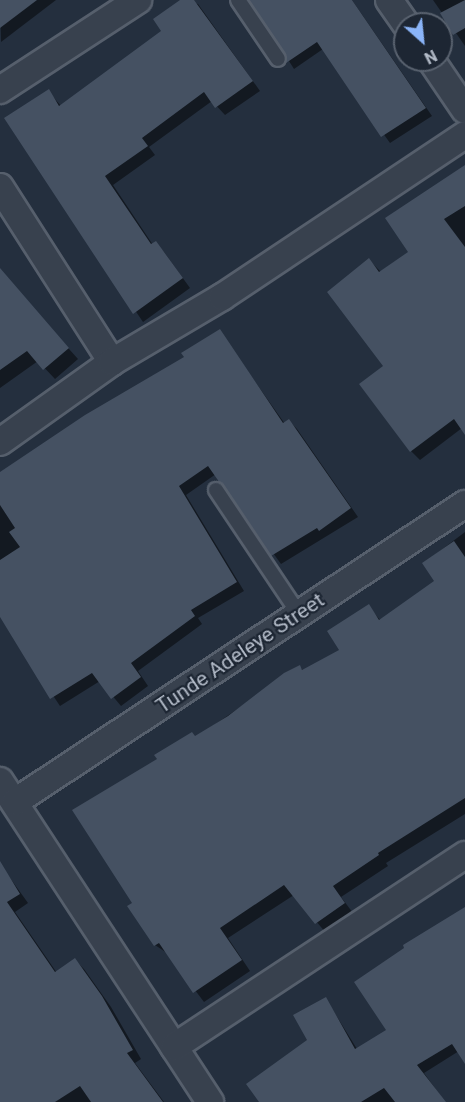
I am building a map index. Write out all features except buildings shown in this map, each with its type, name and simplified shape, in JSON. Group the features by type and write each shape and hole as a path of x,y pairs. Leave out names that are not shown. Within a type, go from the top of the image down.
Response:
{"street":[{"path":"0,90 138,0"},
{"path":"438,72 465,110"},
{"path":"0,442 112,362 222,297 465,135"},
{"path":"0,187 112,362"},
{"name":"Tunde Adeleye Street","path":"15,802 465,504"},
{"path":"0,781 210,1102"},
{"path":"174,1047 465,855"}],"lane":[{"path":"238,0 278,59"},
{"path":"216,490 299,614"}]}
